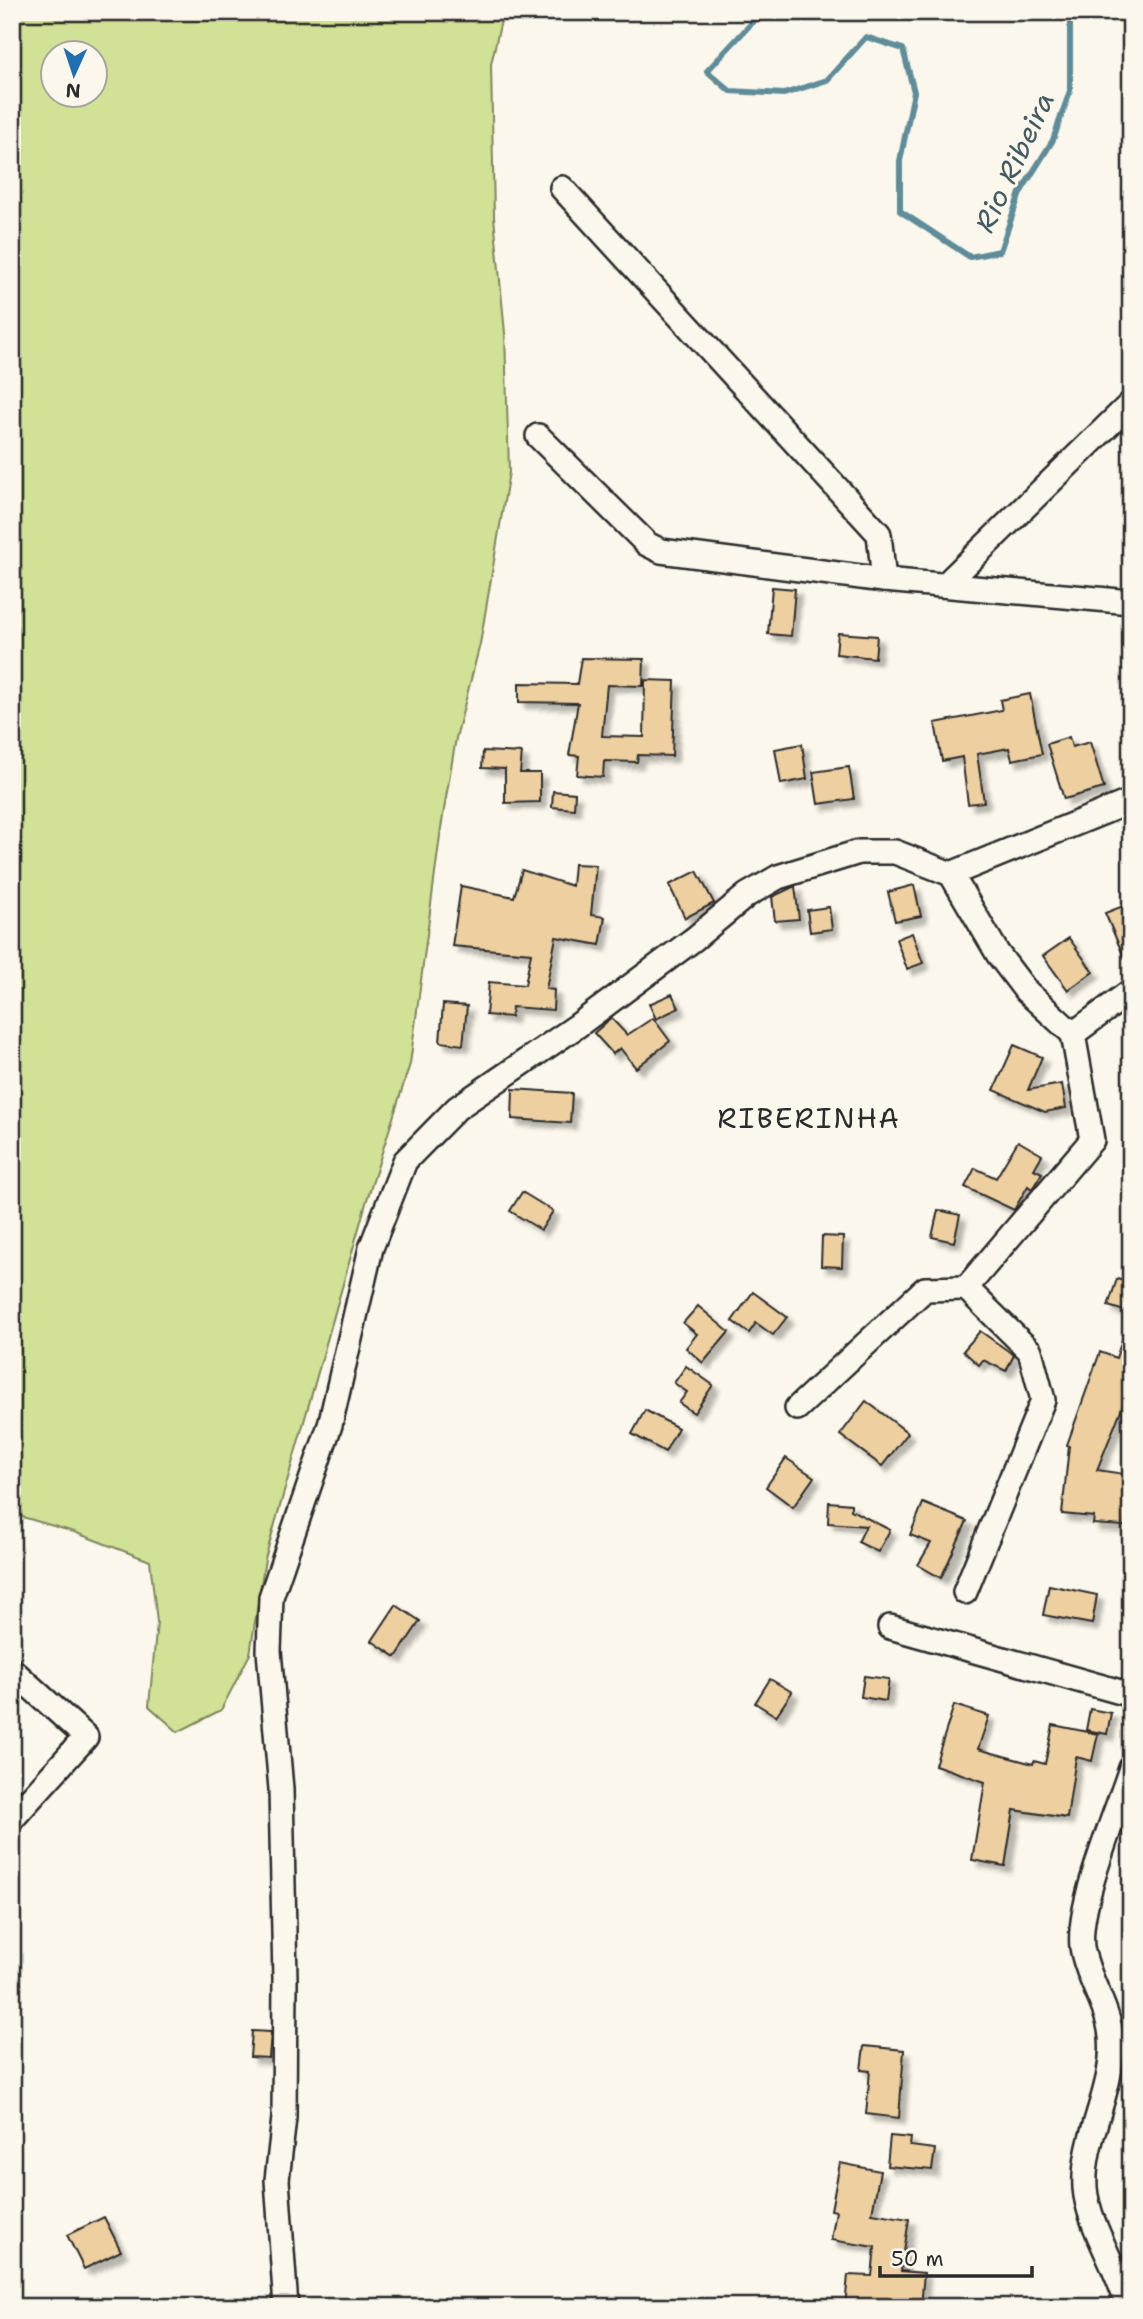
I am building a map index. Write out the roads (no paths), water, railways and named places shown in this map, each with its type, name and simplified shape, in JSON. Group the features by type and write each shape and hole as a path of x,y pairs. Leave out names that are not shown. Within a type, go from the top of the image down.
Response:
{"street":[{"path":"562,188 879,534 884,580"},
{"path":"945,585 1131,403"},
{"path":"538,436 647,544 661,551 884,580 1131,602"},
{"path":"951,874 1131,801"},
{"path":"286,2307 277,2180 284,2118 285,1980 281,1789 269,1651 271,1597 330,1425 371,1248 396,1178 405,1161 457,1108 577,1026 694,939 747,895 778,877 859,852 895,852 951,874 998,954 1026,991 1073,1034 1092,1140 966,1287 925,1289 797,1408"},
{"path":"1073,1034 1131,991"},
{"path":"965,1592 1043,1400 1030,1351 966,1287"},
{"path":"890,1627 1131,1695"},
{"path":"12,1670 86,1737 12,1819"},
{"path":"1128,2307 1115,2265 1090,2212 1085,2188 1090,2144 1107,2086 1111,2036 1086,1969 1082,1942 1092,1886 1131,1768"}],"waterway":[{"name":"Rio Ribeira","path":"762,12 707,71 730,91 784,94 827,80 866,37 903,49 914,92 900,161 900,211 970,257 1000,251 1020,193 1053,140 1070,91 1070,12"}],"district":[{"name":"RIBERINHA","path":"809,1118"}]}
